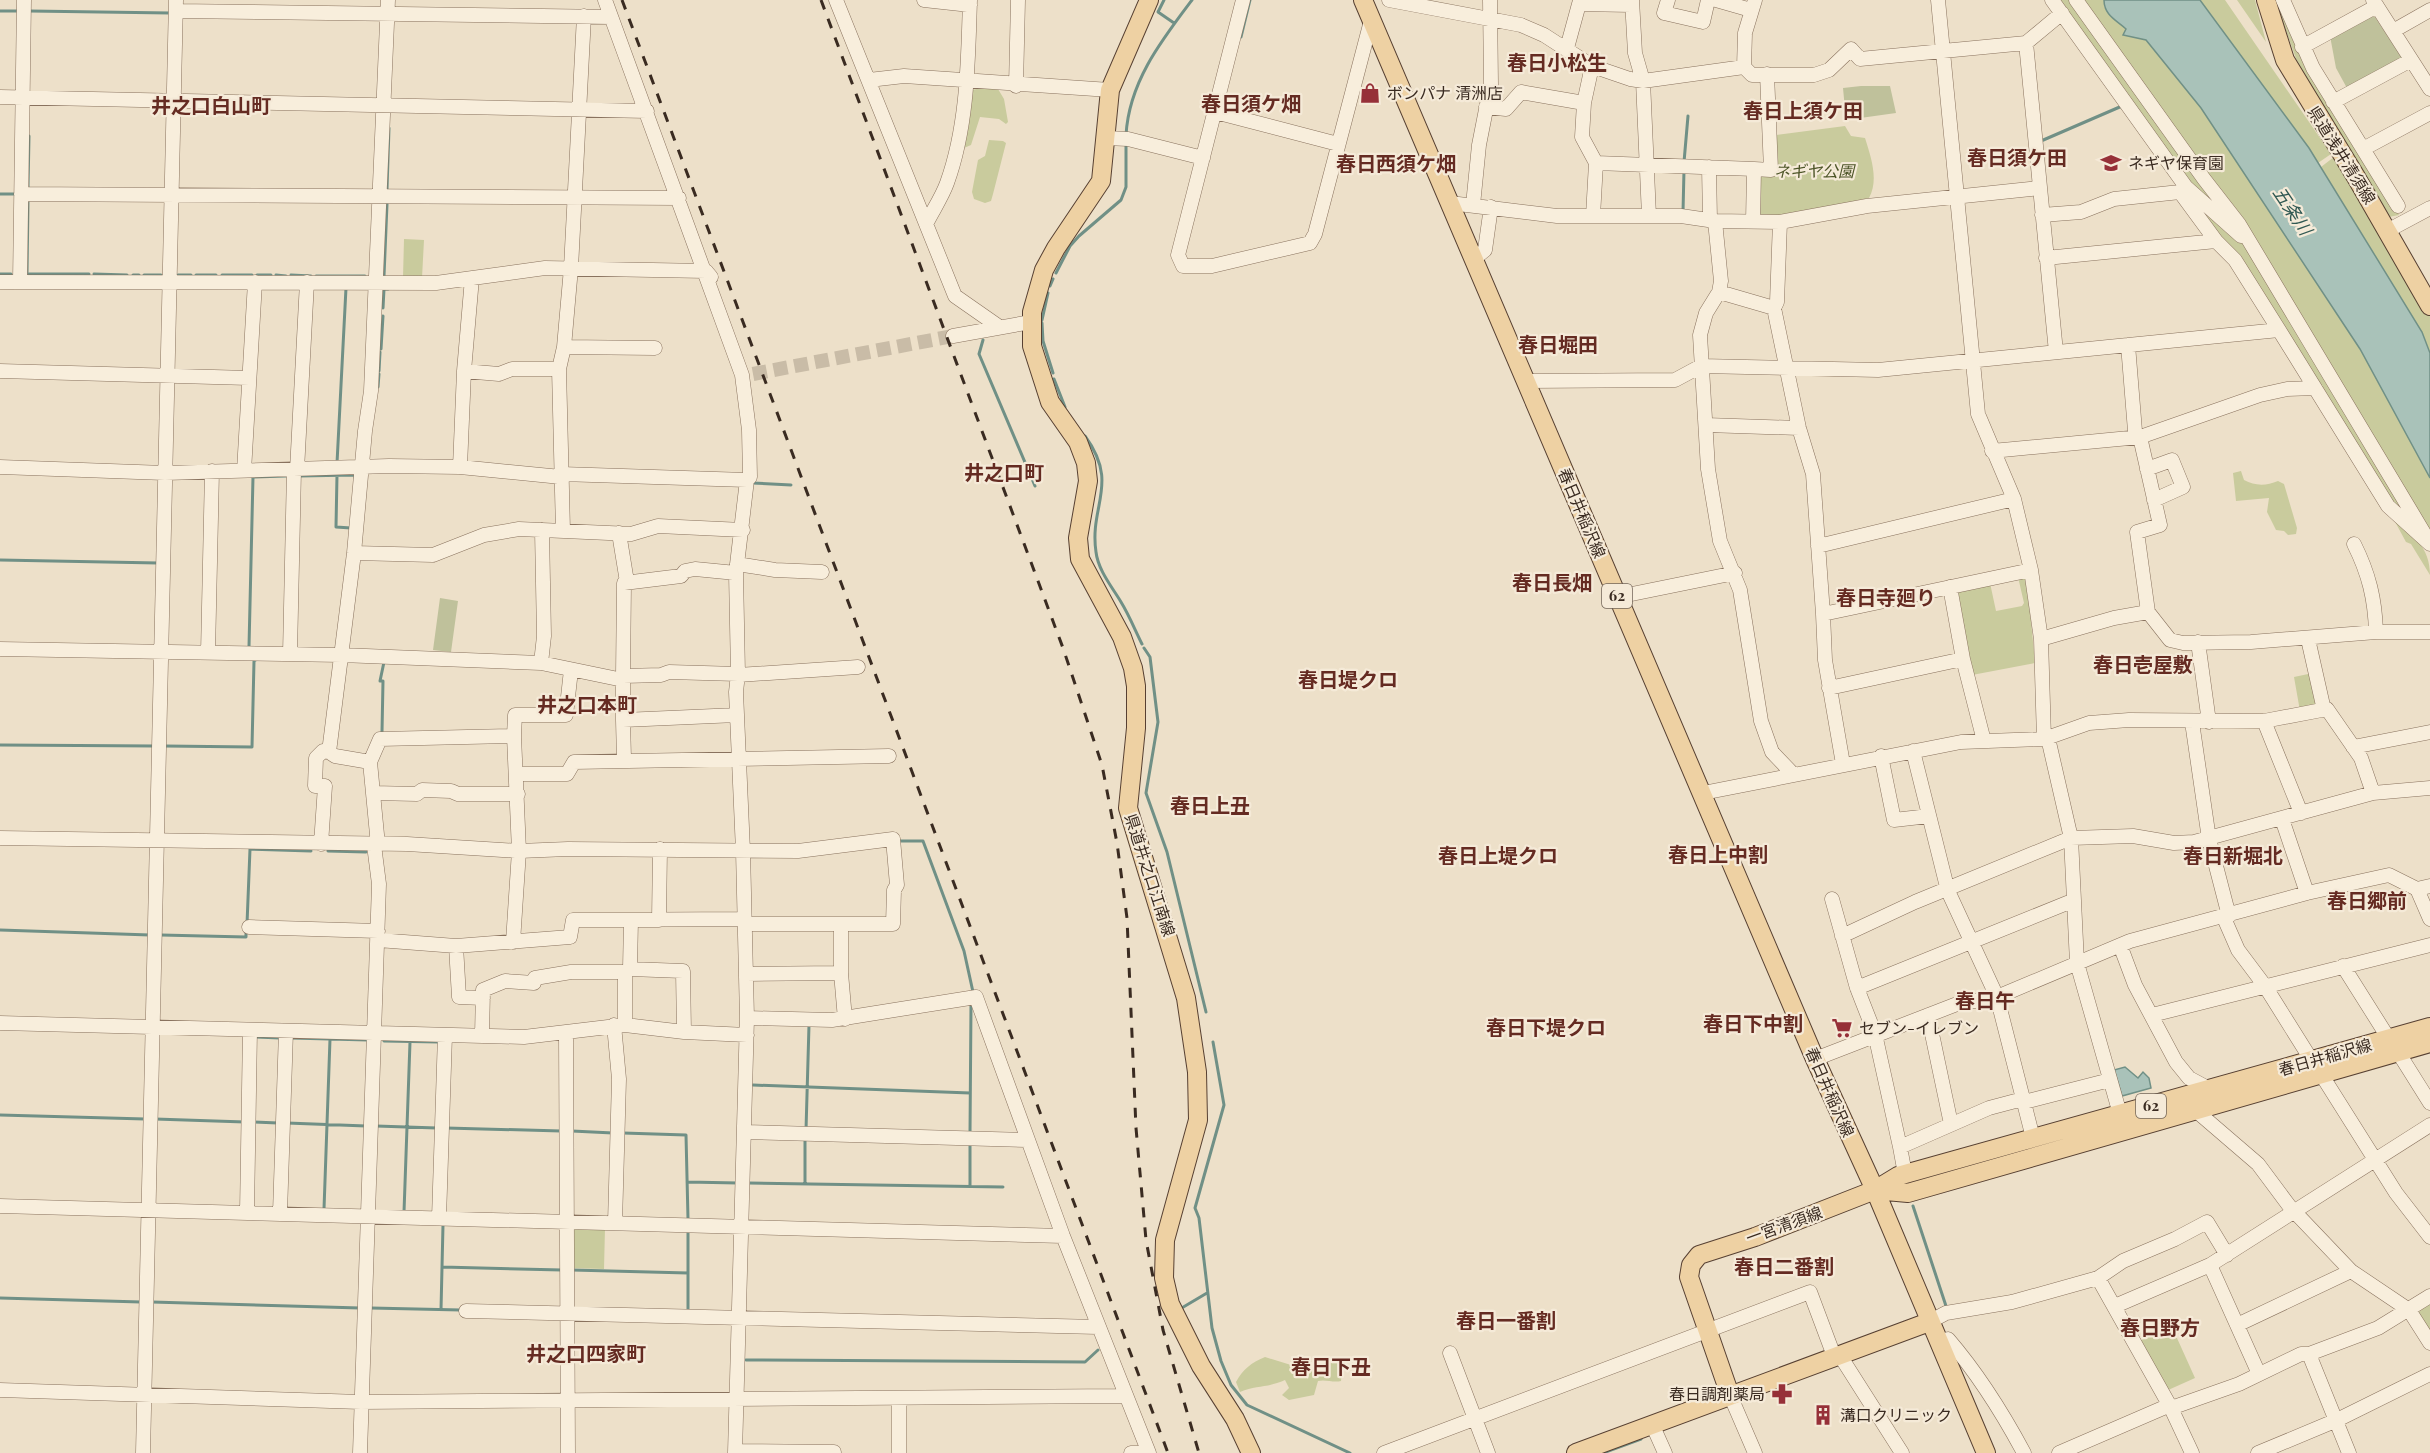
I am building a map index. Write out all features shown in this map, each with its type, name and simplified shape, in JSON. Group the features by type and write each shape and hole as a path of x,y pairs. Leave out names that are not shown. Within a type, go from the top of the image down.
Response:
{"main road":[{"name":"県道井之口江南線","path":"1149,0 1110,90 1101,181 1051,256 1038,288 1030,322 1032,346 1050,402 1078,442 1086,463 1088,481 1078,538 1080,559 1122,637 1133,668 1136,686 1136,728 1128,808 1181,976 1197,1072 1198,1110 1187,1166 1165,1240 1164,1278 1170,1304 1201,1366 1235,1419 1251,1453"},
{"name":"春日井稲沢線","path":"1363,0 1815,1059 1875,1190"},
{"name":"県道浅井清須線","path":"2266,0 2285,60 2430,306"},
{"name":"春日井稲沢線","path":"2393,1046 2430,1027"},
{"name":"春日井稲沢線","path":"1875,1190 1905,1174 2205,1091 2316,1067 2393,1046 2430,1043"},
{"name":"春日井稲沢線","path":"1875,1190 1908,1193 2194,1109 2316,1067"},
{"path":"1875,1190 1986,1453"},
{"name":"一宮清須線","path":"1731,1395 1689,1278 1691,1265 1699,1255 1755,1237 1875,1190"},
{"path":"1578,1453 1929,1322"}],"street":[{"path":"20,282 24,0"},
{"path":"605,0 706,271 742,375 749,430 748,478 743,530 736,568 737,715 747,1035 735,1452 834,1452"},
{"path":"836,0 955,296 998,326"},
{"path":"924,0 970,2 967,82 960,129 947,183 926,224"},
{"path":"1016,86 1018,0"},
{"path":"1243,0 1178,255 1183,266 1212,266 1310,243 1315,234 1371,21"},
{"path":"1389,0 1521,26 1567,48 1592,66 1630,80 1643,81 1744,67"},
{"path":"1473,205 1479,145 1491,84 1490,0"},
{"path":"1668,0 1664,13 1703,22 1708,0"},
{"path":"1716,0 1753,5 1745,33 1744,67 1752,75 1814,75 1829,70 1851,49 1860,59 2026,43 2062,13"},
{"path":"1938,0 1978,414 2014,499 2031,570 2041,639 2046,738 2071,838 2072,901 2077,963 2120,1114"},
{"path":"2052,0 2216,241 2235,260 2388,507 2430,544"},
{"path":"2076,0 2204,179 2239,224 2430,544"},
{"path":"2283,0 2302,47 2332,102 2398,206"},
{"path":"1567,48 1579,4 1631,2 1635,53 1643,81 1649,216"},
{"path":"2302,47 2375,3 2430,89"},
{"path":"142,1453 176,6 388,7 611,17"},
{"path":"329,752 354,553 371,391 388,7"},
{"path":"2392,31 2430,10"},
{"path":"563,531 559,369 564,347 571,268 584,16"},
{"path":"2026,43 2056,352"},
{"path":"2332,102 2411,60"},
{"path":"1592,66 1584,104 1582,136 1596,163 1593,216"},
{"path":"1596,163 1771,170 1767,74"},
{"path":"869,80 904,76 1016,86 1110,90"},
{"path":"1486,107 1506,109 1521,92 1584,104"},
{"path":"0,97 647,111"},
{"path":"1215,112 1338,144"},
{"path":"2363,149 2430,113"},
{"path":"1106,138 1128,138 1203,158"},
{"path":"1709,167 1712,221 1721,281 1719,292 1706,313 1700,335 1708,469 1720,541 1735,573 1761,721 1772,752 1792,773"},
{"path":"1753,222 1754,169"},
{"path":"1450,203 1557,216 1649,216 1712,221 1780,222 1867,206 2040,188"},
{"path":"2042,215 2080,212 2114,199 2183,190 2252,244"},
{"path":"21,194 679,198"},
{"path":"1474,260 1485,250 1491,207"},
{"path":"2387,231 2430,208"},
{"path":"1780,222 1777,302 1774,308 1799,428 1813,474 1825,660 1843,764"},
{"path":"2046,258 2216,241"},
{"path":"0,282 436,283 545,268 706,271 715,281 751,374 756,429 754,469 748,478"},
{"path":"460,467 464,371 472,278"},
{"path":"244,471 255,282"},
{"path":"290,654 296,470 307,282"},
{"path":"1719,292 1774,308"},
{"path":"953,336 1030,322"},
{"path":"1526,381 1676,380 1701,366 1786,370 1878,370 2279,330"},
{"path":"2128,345 2135,431 2139,437 2160,525 2137,532 2148,612 2170,640 2182,643 2308,639 2376,632 2430,632"},
{"path":"564,347 655,348"},
{"path":"464,371 499,374 512,369 559,369"},
{"path":"0,371 249,378"},
{"path":"1992,451 2139,437 2260,395 2287,389 2315,388"},
{"path":"1706,424 1799,428"},
{"path":"2147,470 2172,460 2183,488 2154,500"},
{"path":"0,467 165,472 460,467 561,475 748,478"},
{"path":"208,653 212,471"},
{"path":"1818,546 2014,499"},
{"path":"354,553 433,555 484,535 519,529 619,533 645,532 658,526 743,530"},
{"path":"541,663 544,636 542,530"},
{"path":"619,533 627,582"},
{"path":"2354,544 2367,569 2375,597 2376,632"},
{"path":"624,759 624,583 681,576 685,571 695,569 736,568 822,572"},
{"path":"1823,614 2031,570"},
{"path":"1617,597 1735,573"},
{"path":"1950,587 1964,659 1984,741"},
{"path":"2041,639 2114,618 2148,612"},
{"path":"2308,639 2324,710"},
{"path":"2198,642 2209,722"},
{"path":"0,649 341,655 541,663 623,678 679,672 738,674 858,667"},
{"path":"1829,688 1964,659"},
{"path":"513,942 519,851 514,715 566,716 571,670"},
{"path":"1703,793 1792,773 1961,742 2046,738 2089,723 2264,721 2327,709 2361,758 2373,793"},
{"path":"623,720 737,715"},
{"path":"2264,721 2301,813"},
{"path":"2192,722 2210,839 2226,917 2238,950 2265,986 2374,1161 2430,1237"},
{"path":"2353,747 2430,732"},
{"path":"360,1453 379,884 370,762 380,739 514,736"},
{"path":"1913,751 1947,891 1997,997 2034,1138"},
{"path":"321,844 325,786 315,786 316,758 323,752 329,752 335,756 370,762"},
{"path":"517,774 567,774 574,762 624,759 889,756"},
{"path":"1881,756 1894,820 1929,816"},
{"path":"1842,936 1915,902 1947,891 2071,838 2133,836 2174,843 2210,839 2373,793 2430,788"},
{"path":"373,793 417,794 422,790 451,791 458,794 518,794"},
{"path":"2282,819 2307,893"},
{"path":"0,838 376,845 519,851 660,849 798,851 893,839 897,885 894,890 893,924 573,920 570,938 456,946 378,935 249,927"},
{"path":"659,920 660,849"},
{"path":"1815,1059 1957,1004 1997,997 2120,945 2307,893 2389,875 2423,887 2430,919"},
{"path":"1832,899 1857,988 1875,1034 1905,1174"},
{"path":"1857,988 2072,901"},
{"path":"615,1223 620,1025 631,920"},
{"path":"841,924 841,973 845,1019"},
{"path":"2120,945 2135,985 2176,1062 2188,1078 2204,1086 2205,1091"},
{"path":"2152,1015 2430,945"},
{"path":"456,946 459,997 483,998"},
{"path":"2343,966 2430,1103"},
{"path":"482,1036 483,990 506,981 534,983 535,978 571,972 627,970 683,971 684,1032"},
{"path":"746,974 841,973"},
{"path":"747,1018 845,1019 976,998 1063,1236 1124,1396 1148,1452 1131,1453"},
{"path":"1928,1015 1951,1124"},
{"path":"0,1023 524,1037 566,1034 620,1025 684,1032 747,1035"},
{"path":"247,1212 250,1030"},
{"path":"280,1213 286,1031"},
{"path":"566,1034 568,1453"},
{"path":"440,1218 445,1035"},
{"path":"1900,1147 1989,1108 2110,1080"},
{"path":"2194,1109 2258,1164 2297,1212 2351,1271 2409,1310 2430,1343"},
{"path":"2115,1306 2210,1265 2297,1212 2430,1125"},
{"path":"745,1132 1027,1140"},
{"path":"0,1206 1063,1236"},
{"path":"1929,1322 1946,1313 2012,1302 2098,1278 2123,1261 2175,1239 2207,1222 2227,1255"},
{"path":"2210,1265 2259,1374"},
{"path":"2237,1325 2351,1271"},
{"path":"2098,1278 2170,1406 2192,1453"},
{"path":"1384,1453 1810,1292 1836,1355 1902,1453"},
{"path":"2059,1453 2170,1406 2259,1374 2301,1354 2309,1354 2378,1328 2430,1296"},
{"path":"466,1311 1098,1327"},
{"path":"1938,1343 1948,1339 1974,1369 2000,1407 2024,1453"},
{"path":"1450,1353 1488,1453"},
{"path":"2309,1354 2349,1453"},
{"path":"2258,1453 2337,1420 2430,1374"},
{"path":"0,1390 361,1402 736,1397 1124,1396"},
{"path":"1731,1395 1755,1453"},
{"path":"899,1398 899,1453"},
{"path":"1652,1424 1665,1453"}],"green space":[{"path":"2058,0 2072,0 2228,217 2189,185"},
{"path":"2082,0 2104,0 2104,7 2126,29 2125,32 2146,40 2201,108 2360,349 2430,478 2430,532 2245,224"},
{"path":"2200,0 2225,0 2331,154 2318,163"},
{"path":"2237,0 2255,0 2266,42"},
{"path":"2275,0 2279,0 2364,159 2399,215 2389,217 2299,67"},
{"path":"2368,16 2375,17 2401,56 2401,61 2348,90 2336,68 2330,36"},
{"path":"1890,86 1896,113 1846,120 1843,88"},
{"path":"998,89 1004,99 1008,122 1006,124 999,119 980,117 971,145 964,148 962,145 972,90"},
{"name":"ネギヤ公園","path":"1845,126 1851,136 1865,138 1874,176 1869,198 1794,216 1765,217 1756,214 1759,174 1776,171 1776,135"},
{"path":"989,140 1006,143 991,201 985,203 974,199 972,192 978,160 985,156"},
{"path":"2334,157 2359,193 2430,316 2430,353 2422,332 2321,167"},
{"path":"2186,193 2243,243 2414,526 2389,503 2219,237"},
{"path":"404,239 424,240 422,278 403,278"},
{"path":"2241,471 2244,480 2252,483 2269,484 2278,481 2284,484 2297,528 2296,534 2288,535 2284,531 2276,530 2267,512 2269,498 2236,501 2233,473"},
{"path":"2393,518 2424,549 2430,575 2411,544 2406,542"},
{"path":"2024,575 2027,579 2035,663 1972,675 1955,595 1959,589 1990,583 1996,611 2022,606 2024,603 2018,577"},
{"path":"440,598 458,601 451,652 433,650"},
{"path":"2313,673 2319,705 2300,711 2294,677"},
{"path":"574,1227 605,1228 604,1269 571,1268 571,1230"},
{"path":"2430,1301 2430,1331 2419,1313 2420,1308"},
{"path":"2172,1327 2195,1378 2166,1391 2139,1341"},
{"path":"1265,1357 1291,1365 1308,1379 1311,1365 1322,1365 1332,1360 1342,1369 1341,1381 1318,1381 1314,1395 1289,1400 1282,1395 1289,1388 1285,1380 1240,1392 1236,1382 1242,1373"}],"water":[{"name":"五条川","path":"2104,0 2200,0 2309,148 2422,332 2430,353 2430,478 2360,349 2201,108 2146,40 2123,35 2126,29 2108,13"},
{"path":"2125,1067 2138,1078 2143,1072 2149,1078 2151,1088 2122,1096 2114,1070"}],"waterway":[{"path":"1164,0 1158,12 1174,23"},
{"path":"1126,135 1133,97 1148,63 1192,0"},
{"path":"1241,37 1250,0"},
{"path":"0,11 19,11"},
{"path":"30,11 170,13"},
{"path":"2041,141 2122,106"},
{"path":"1684,162 1688,116"},
{"path":"387,189 389,128"},
{"path":"28,187 29,136"},
{"path":"1056,273 1070,246 1121,200 1126,187 1126,143"},
{"path":"1683,212 1684,170"},
{"path":"0,194 17,194"},
{"path":"27,274 28,201"},
{"path":"384,276 387,204"},
{"path":"0,274 11,274"},
{"path":"29,274 89,274"},
{"path":"94,274 127,275"},
{"path":"133,275 139,275"},
{"path":"144,275 161,275"},
{"path":"178,275 191,275"},
{"path":"196,275 216,275"},
{"path":"222,275 252,275"},
{"path":"257,275 271,275"},
{"path":"276,275 286,276"},
{"path":"291,275 311,276"},
{"path":"316,276 365,276"},
{"path":"1050,286 1053,279"},
{"path":"337,463 346,288"},
{"path":"383,308 384,289 388,289"},
{"path":"1042,320 1048,293"},
{"path":"381,349 383,316"},
{"path":"1042,323 1043,341 1053,373"},
{"path":"983,340 979,354 1035,486"},
{"path":"379,371 380,352"},
{"path":"378,387 379,374"},
{"path":"1054,379 1065,407"},
{"path":"1085,436 1095,453 1102,481 1095,535 1097,559 1142,644"},
{"path":"337,475 336,527 351,528"},
{"path":"299,476 355,475 355,478"},
{"path":"252,477 286,476"},
{"path":"249,647 253,477"},
{"path":"752,483 791,485"},
{"path":"0,560 158,563"},
{"path":"1144,648 1150,657 1158,722 1146,793 1167,852 1206,1012"},
{"path":"165,746 252,747 254,661 257,659"},
{"path":"382,732 383,681 380,681 384,662"},
{"path":"0,745 155,746"},
{"path":"898,841 923,841 964,951 973,992"},
{"path":"247,924 250,849 311,851"},
{"path":"328,851 366,852"},
{"path":"0,930 150,935"},
{"path":"161,935 246,937 246,930"},
{"path":"970,1134 971,1004"},
{"path":"806,1130 809,1025"},
{"path":"256,1037 280,1038"},
{"path":"291,1038 368,1040"},
{"path":"324,1209 330,1039"},
{"path":"384,1041 439,1042"},
{"path":"404,1212 410,1042"},
{"path":"1213,1042 1224,1105 1195,1208 1199,1218 1212,1328 1221,1361 1231,1385 1247,1405 1350,1453"},
{"path":"753,1085 970,1093"},
{"path":"0,1115 145,1119"},
{"path":"155,1119 245,1122"},
{"path":"253,1122 278,1123"},
{"path":"287,1123 366,1126"},
{"path":"376,1126 437,1128"},
{"path":"446,1128 561,1131"},
{"path":"572,1131 613,1133"},
{"path":"623,1133 686,1135 688,1219"},
{"path":"805,1140 805,1184"},
{"path":"970,1144 970,1186"},
{"path":"687,1182 738,1183"},
{"path":"748,1183 1003,1187"},
{"path":"1913,1206 1946,1306"},
{"path":"441,1310 443,1225"},
{"path":"688,1231 688,1311"},
{"path":"442,1267 562,1270"},
{"path":"572,1270 688,1273"},
{"path":"1180,1309 1207,1293"},
{"path":"0,1298 141,1302"},
{"path":"152,1302 360,1308"},
{"path":"371,1308 461,1310"},
{"path":"746,1360 1085,1362 1098,1350"},
{"path":"1603,1453 1641,1439"}],"tunnel":[{"path":"753,374 953,336"}],"railway":[{"path":"622,0 1168,1453"},
{"path":"821,0 1063,648 1102,765 1117,843 1127,918 1136,1128 1146,1240 1163,1330 1199,1453"}],"place":[{"name":"ボンパナ 清洲店","path":"1370,93"},
{"name":"ネギヤ保育園","path":"2111,163"},
{"name":"セブン-イレブン","path":"1842,1028"},
{"name":"春日調剤薬局","path":"1782,1394"},
{"name":"溝口クリニック","path":"1823,1415"}],"district":[{"name":"春日小松生","path":"1557,63"},
{"name":"春日須ケ畑","path":"1251,104"},
{"name":"井之口白山町","path":"211,106"},
{"name":"春日上須ケ田","path":"1803,111"},
{"name":"春日須ケ田","path":"2017,158"},
{"name":"春日西須ケ畑","path":"1396,164"},
{"name":"春日堀田","path":"1558,345"},
{"name":"井之口町","path":"1004,473"},
{"name":"春日長畑","path":"1552,583"},
{"name":"春日寺廻り","path":"1886,598"},
{"name":"春日壱屋敷","path":"2143,665"},
{"name":"春日堤クロ","path":"1348,680"},
{"name":"井之口本町","path":"587,705"},
{"name":"春日上丑","path":"1210,806"},
{"name":"春日上中割","path":"1718,855"},
{"name":"春日上堤クロ","path":"1498,856"},
{"name":"春日新堀北","path":"2233,856"},
{"name":"春日郷前","path":"2367,901"},
{"name":"春日午","path":"1985,1001"},
{"name":"春日下中割","path":"1753,1024"},
{"name":"春日下堤クロ","path":"1546,1028"},
{"name":"春日二番割","path":"1784,1267"},
{"name":"春日一番割","path":"1506,1321"},
{"name":"春日野方","path":"2160,1328"},
{"name":"井之口四家町","path":"586,1354"},
{"name":"春日下丑","path":"1331,1367"}]}
